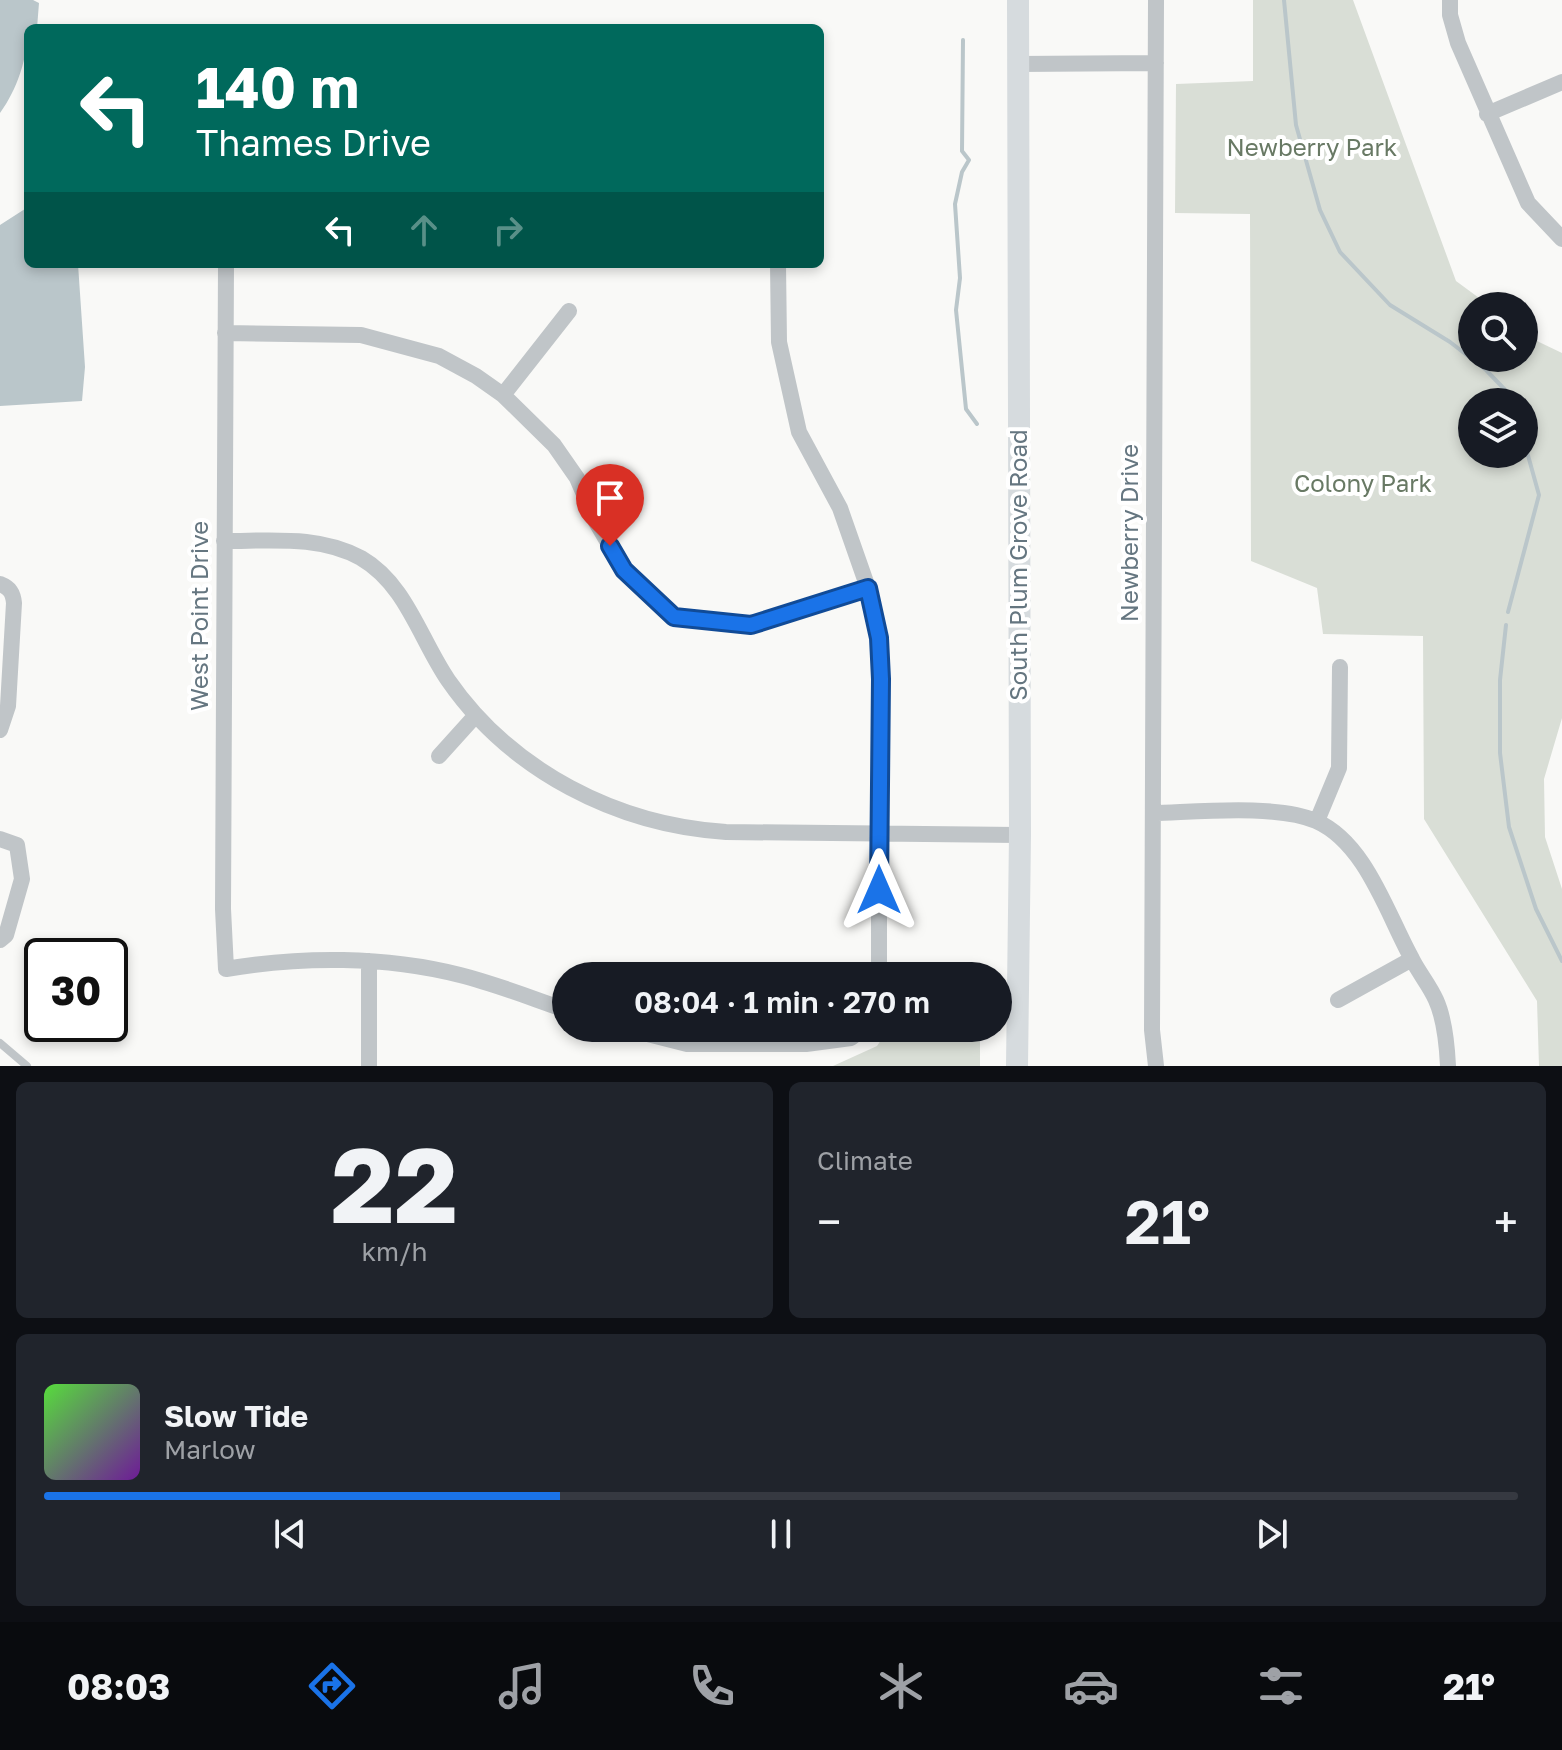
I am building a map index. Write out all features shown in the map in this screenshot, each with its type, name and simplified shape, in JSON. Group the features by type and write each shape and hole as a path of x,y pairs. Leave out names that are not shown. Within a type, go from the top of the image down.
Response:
{"street":[{"name":"South Plum Grove Road","path":"1017,1066 1020,835 1018,0"},
{"name":"Newberry Drive","path":"1156,0 1152,1030 1156,1066"},
{"path":"1450,0 1450,15 1458,43 1528,203 1562,239"},
{"path":"1018,64 1156,63"},
{"path":"1487,114 1562,82"},
{"name":"West Point Drive","path":"226,268 223,909 226,969 268,961 369,961"},
{"path":"778,268 779,342 799,432 840,508 868,588 879,638 879,962"},
{"path":"503,395 569,311"},
{"path":"225,333 351,335 402,344 457,365 503,395 554,445 577,478 596,522 624,570 674,617 751,625 868,588"},
{"path":"224,541 319,542 341,548 364,560 400,594 448,680 476,715 507,745 543,773 577,792 635,816 716,832 1020,835"},
{"path":"0,584 14,595 6,643 8,706 0,730"},
{"path":"1317,821 1339,768 1340,667"},
{"path":"439,756 476,715"},
{"path":"1153,813 1252,811 1289,814 1317,821 1347,844 1368,871 1437,1002 1446,1038 1448,1066"},
{"path":"0,839 17,845 22,879 6,935 0,940"},
{"path":"1338,1000 1412,959"},
{"path":"369,1066 369,961 405,964 461,975 552,1005"},
{"path":"679,1042 821,1042"}],"lane":[{"path":"0,1043 27,1066"}],"green space":[{"name":"Colony Park","path":"1253,0 1353,0 1456,281 1471,292 1458,292 1458,372 1538,372 1538,341 1562,353 1562,718 1544,779 1545,837 1562,889 1562,1066 1539,1066 1537,1001 1424,819 1423,636 1323,634 1317,588 1251,561 1250,214 1175,213 1176,84 1253,81"},
{"path":"880,1042 980,1042 980,1066 833,1066"}],"shaded area":[{"path":"0,0 33,0 39,3 37,24 24,24 24,58 20,73 0,113"},
{"path":"24,210 24,268 78,268 85,367 82,401 0,406 0,225"}],"waterway":[{"path":"1284,0 1296,125 1320,210 1340,252 1390,305 1450,342 1503,388"},
{"path":"963,40 962,151 969,160 962,172 955,204 960,278 956,310 966,409 977,424"},
{"path":"1508,612 1539,495 1532,468"},
{"path":"1506,625 1500,680 1500,753 1509,827 1536,909 1562,961"}],"route":[{"path":"610,546 624,570 674,617 751,625 868,588 879,638 881,679 879,890"}],"park label":[{"name":"Newberry Park","path":"1312,148"}]}
